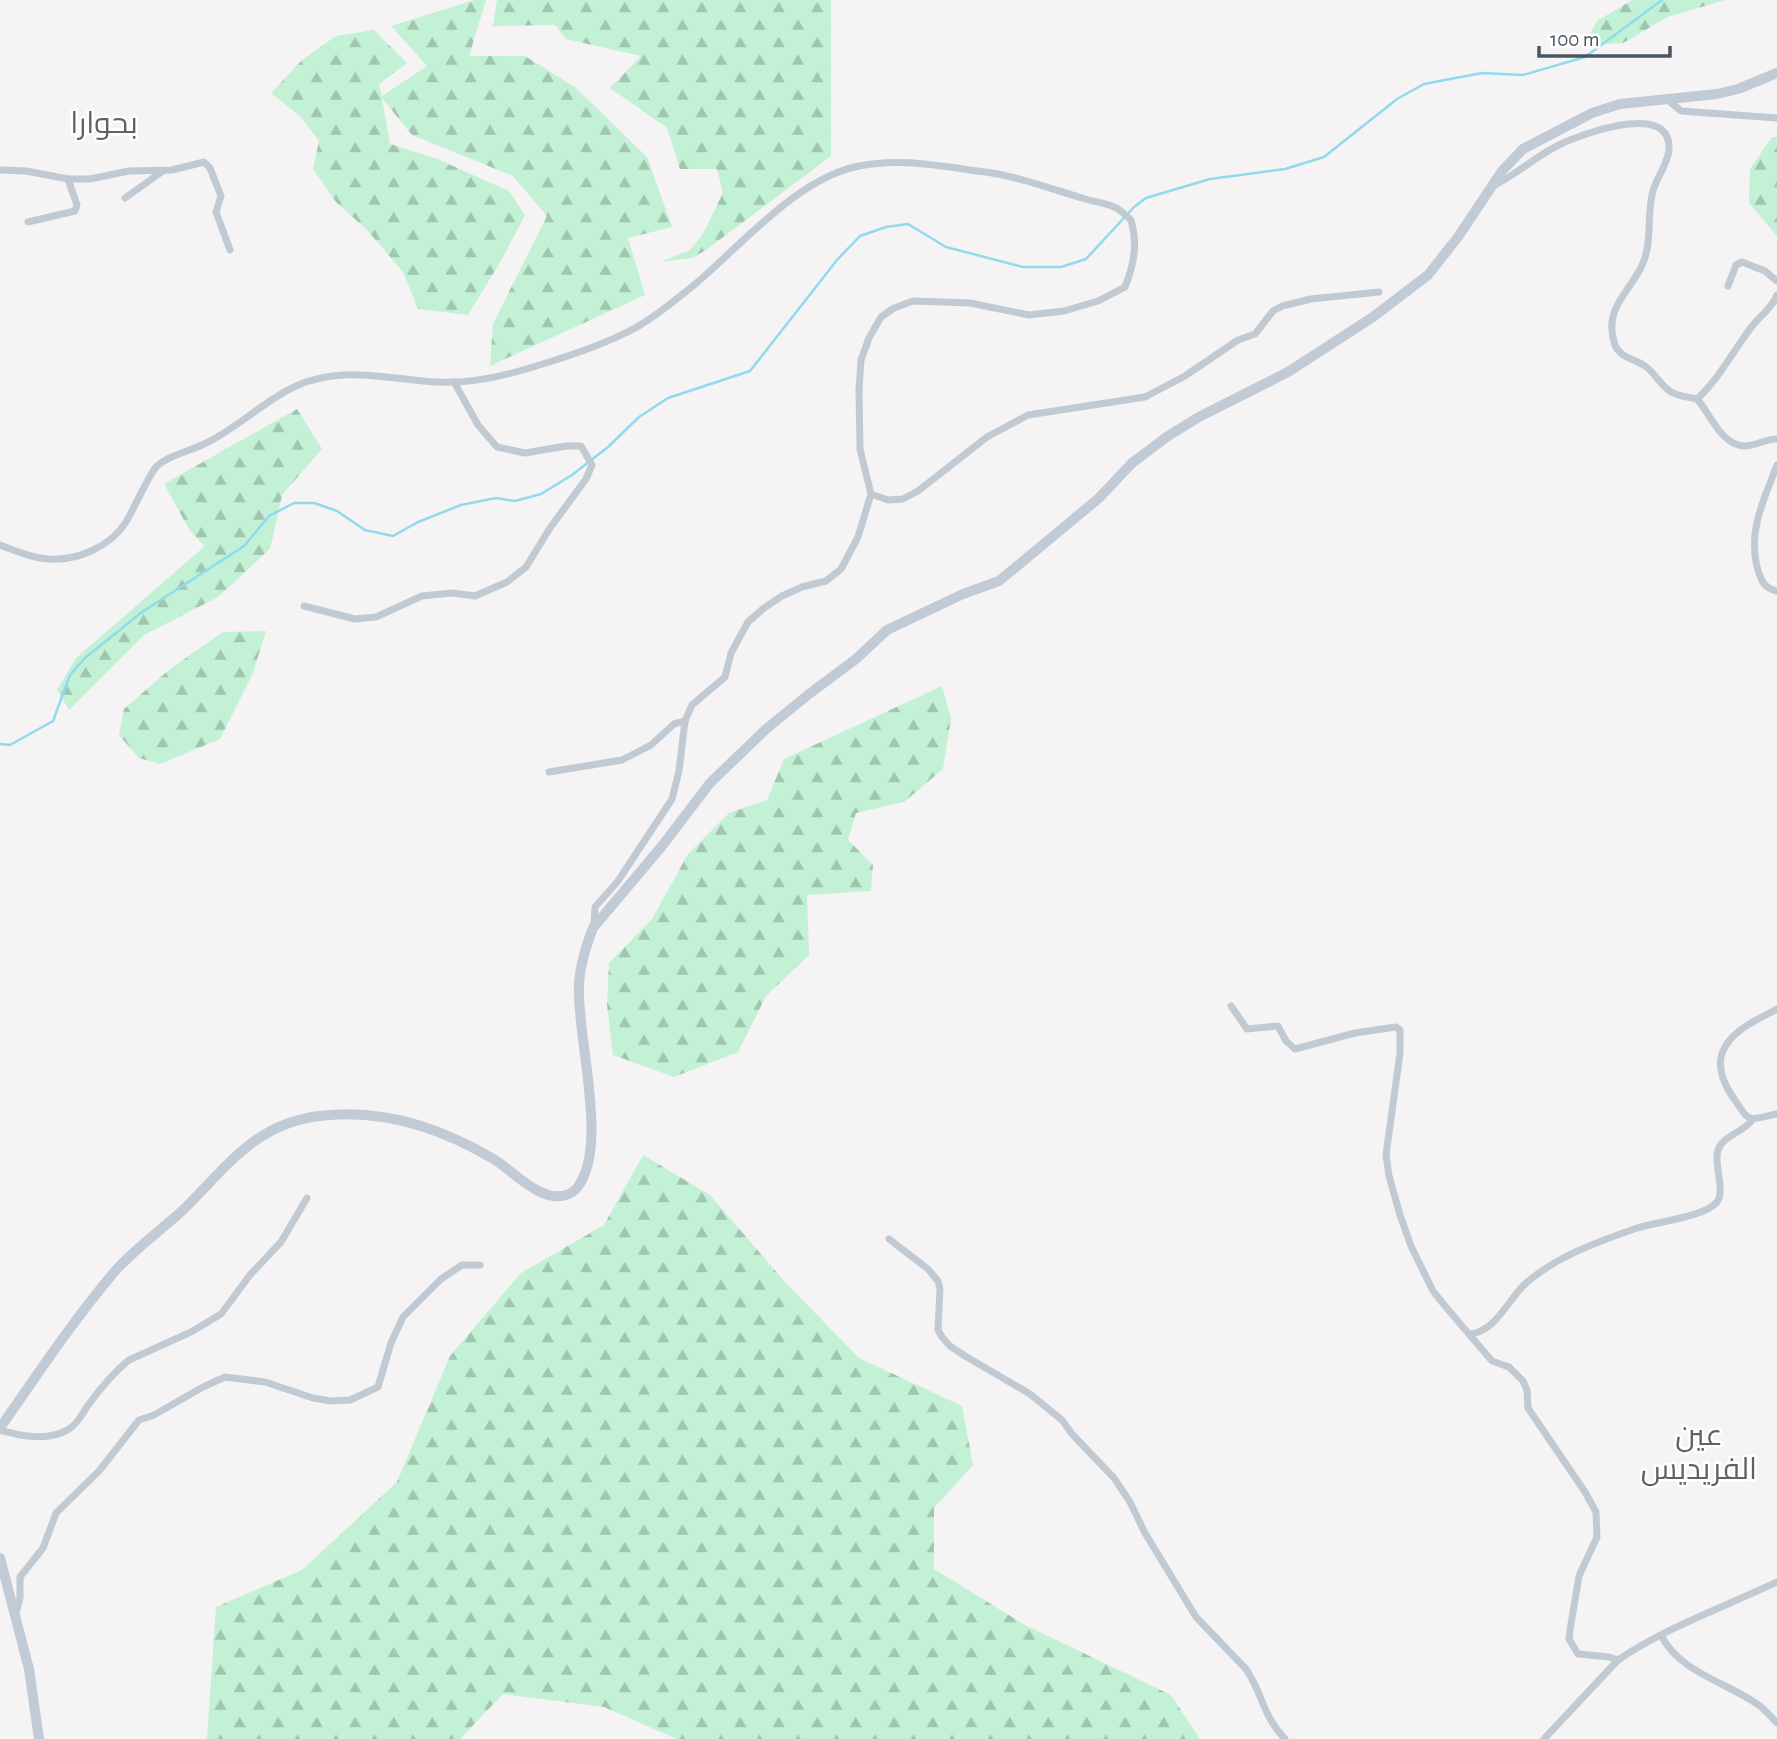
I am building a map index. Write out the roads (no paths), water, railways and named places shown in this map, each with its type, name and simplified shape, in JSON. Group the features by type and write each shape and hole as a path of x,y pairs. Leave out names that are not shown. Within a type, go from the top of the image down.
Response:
{"main road":[{"path":"0,1429 57,1346 125,1261 182,1210 239,1152 258,1138 290,1122 339,1114 366,1114 405,1121 451,1138 492,1158 544,1194 564,1196 574,1191 583,1177 590,1151 589,1092 579,986 585,949 593,928 662,846 710,783 791,708 856,659 887,630 963,594 999,581 1099,498 1132,463 1168,436 1199,417 1288,372 1373,317 1428,275 1458,237 1502,171 1524,149 1592,113 1620,104 1727,91 1777,73"},
{"path":"0,1558 32,1682 39,1739"}],"street":[{"path":"1668,100 1681,111 1777,118"},
{"path":"1493,186 1513,176 1552,148 1589,133 1638,123 1664,132 1669,150 1665,167 1655,182 1652,194 1648,250 1635,279 1618,301 1615,312 1616,349 1645,366 1673,394 1697,399 1715,425 1737,444 1754,444 1777,439"},
{"path":"0,170 26,171 68,179 90,179 129,171 164,170 204,162 210,168 221,196 216,212 230,250"},
{"path":"0,545 25,555 51,560 83,554 106,544 127,522 157,466 205,444 296,386 322,377 346,375 454,382 531,368 579,352 637,327 694,285 767,219 803,191 841,171 858,166 909,162 1002,174 1115,207 1131,220 1135,239 1134,265 1125,287 1098,301 1064,311 1029,315 970,303 913,301 894,308 881,317 861,360 860,449 871,494 858,537 841,569 826,581 782,596 748,622 732,653 725,677 692,705 685,721 679,771 672,799 618,881 595,907 593,928"},
{"path":"125,198 164,170"},
{"path":"28,222 75,211 77,205 68,179"},
{"path":"1728,286 1736,265 1742,262 1765,271 1777,281"},
{"path":"871,494 888,500 904,499 986,437 1028,415 1145,397 1154,393 1185,376 1238,340 1255,334 1273,311 1282,306 1311,299 1379,292"},
{"path":"1697,399 1753,325 1773,304 1777,295"},
{"path":"304,606 355,619 376,617 422,596 452,593 475,596 507,582 526,566 586,479 592,465 581,446 525,453 497,447 478,425 454,382"},
{"path":"1777,465 1762,500 1754,537 1754,555 1765,587 1777,591"},
{"path":"549,772 622,760 651,745 674,724 685,721"},
{"path":"1231,1006 1247,1029 1278,1026 1286,1041 1295,1049 1365,1031 1396,1027 1400,1030 1400,1053 1386,1155 1400,1215 1422,1271 1433,1291 1492,1361 1509,1367 1523,1381 1527,1390 1528,1408 1586,1492 1595,1512 1597,1537 1579,1576 1569,1639 1578,1654 1619,1660"},
{"path":"1777,1009 1731,1039 1724,1047 1720,1061 1728,1091 1746,1115 1754,1119 1777,1114"},
{"path":"1469,1334 1480,1334 1525,1284 1566,1256 1638,1228 1698,1213 1716,1204 1720,1197 1718,1150 1723,1141 1750,1125 1754,1119"},
{"path":"0,1429 24,1437 69,1430 129,1360 191,1332 221,1314 250,1275 281,1242 307,1198"},
{"path":"889,1238 928,1269 938,1281 938,1330 950,1346 1030,1394 1053,1411 1114,1478 1196,1617 1246,1670 1267,1716 1285,1739"},
{"path":"16,1613 20,1598 20,1577 43,1548 53,1518 100,1471 139,1420 154,1415 225,1377 273,1384 313,1398 350,1401 378,1387 391,1343 403,1317 441,1279 462,1265 480,1265"},
{"path":"1544,1739 1619,1660 1661,1635 1777,1582"},
{"path":"1661,1635 1672,1652 1715,1682 1760,1706 1777,1723"}],"waterway":[{"path":"0,744 10,745 53,721 70,675 85,658 142,612 244,546 269,516 294,503 314,503 337,511 365,530 393,536 418,522 461,505 496,498 515,501 541,494 572,475 608,447 639,417 668,398 750,371 837,260 860,236 886,227 908,224 946,247 1023,267 1061,267 1086,259 1134,207 1146,198 1210,179 1285,169 1324,157 1397,99 1424,84 1482,73 1523,75 1585,57 1662,0"}],"district":[{"name":"بحوارا","path":"104,123"},
{"name":"عين الفريديس","path":"1699,1452"}]}
